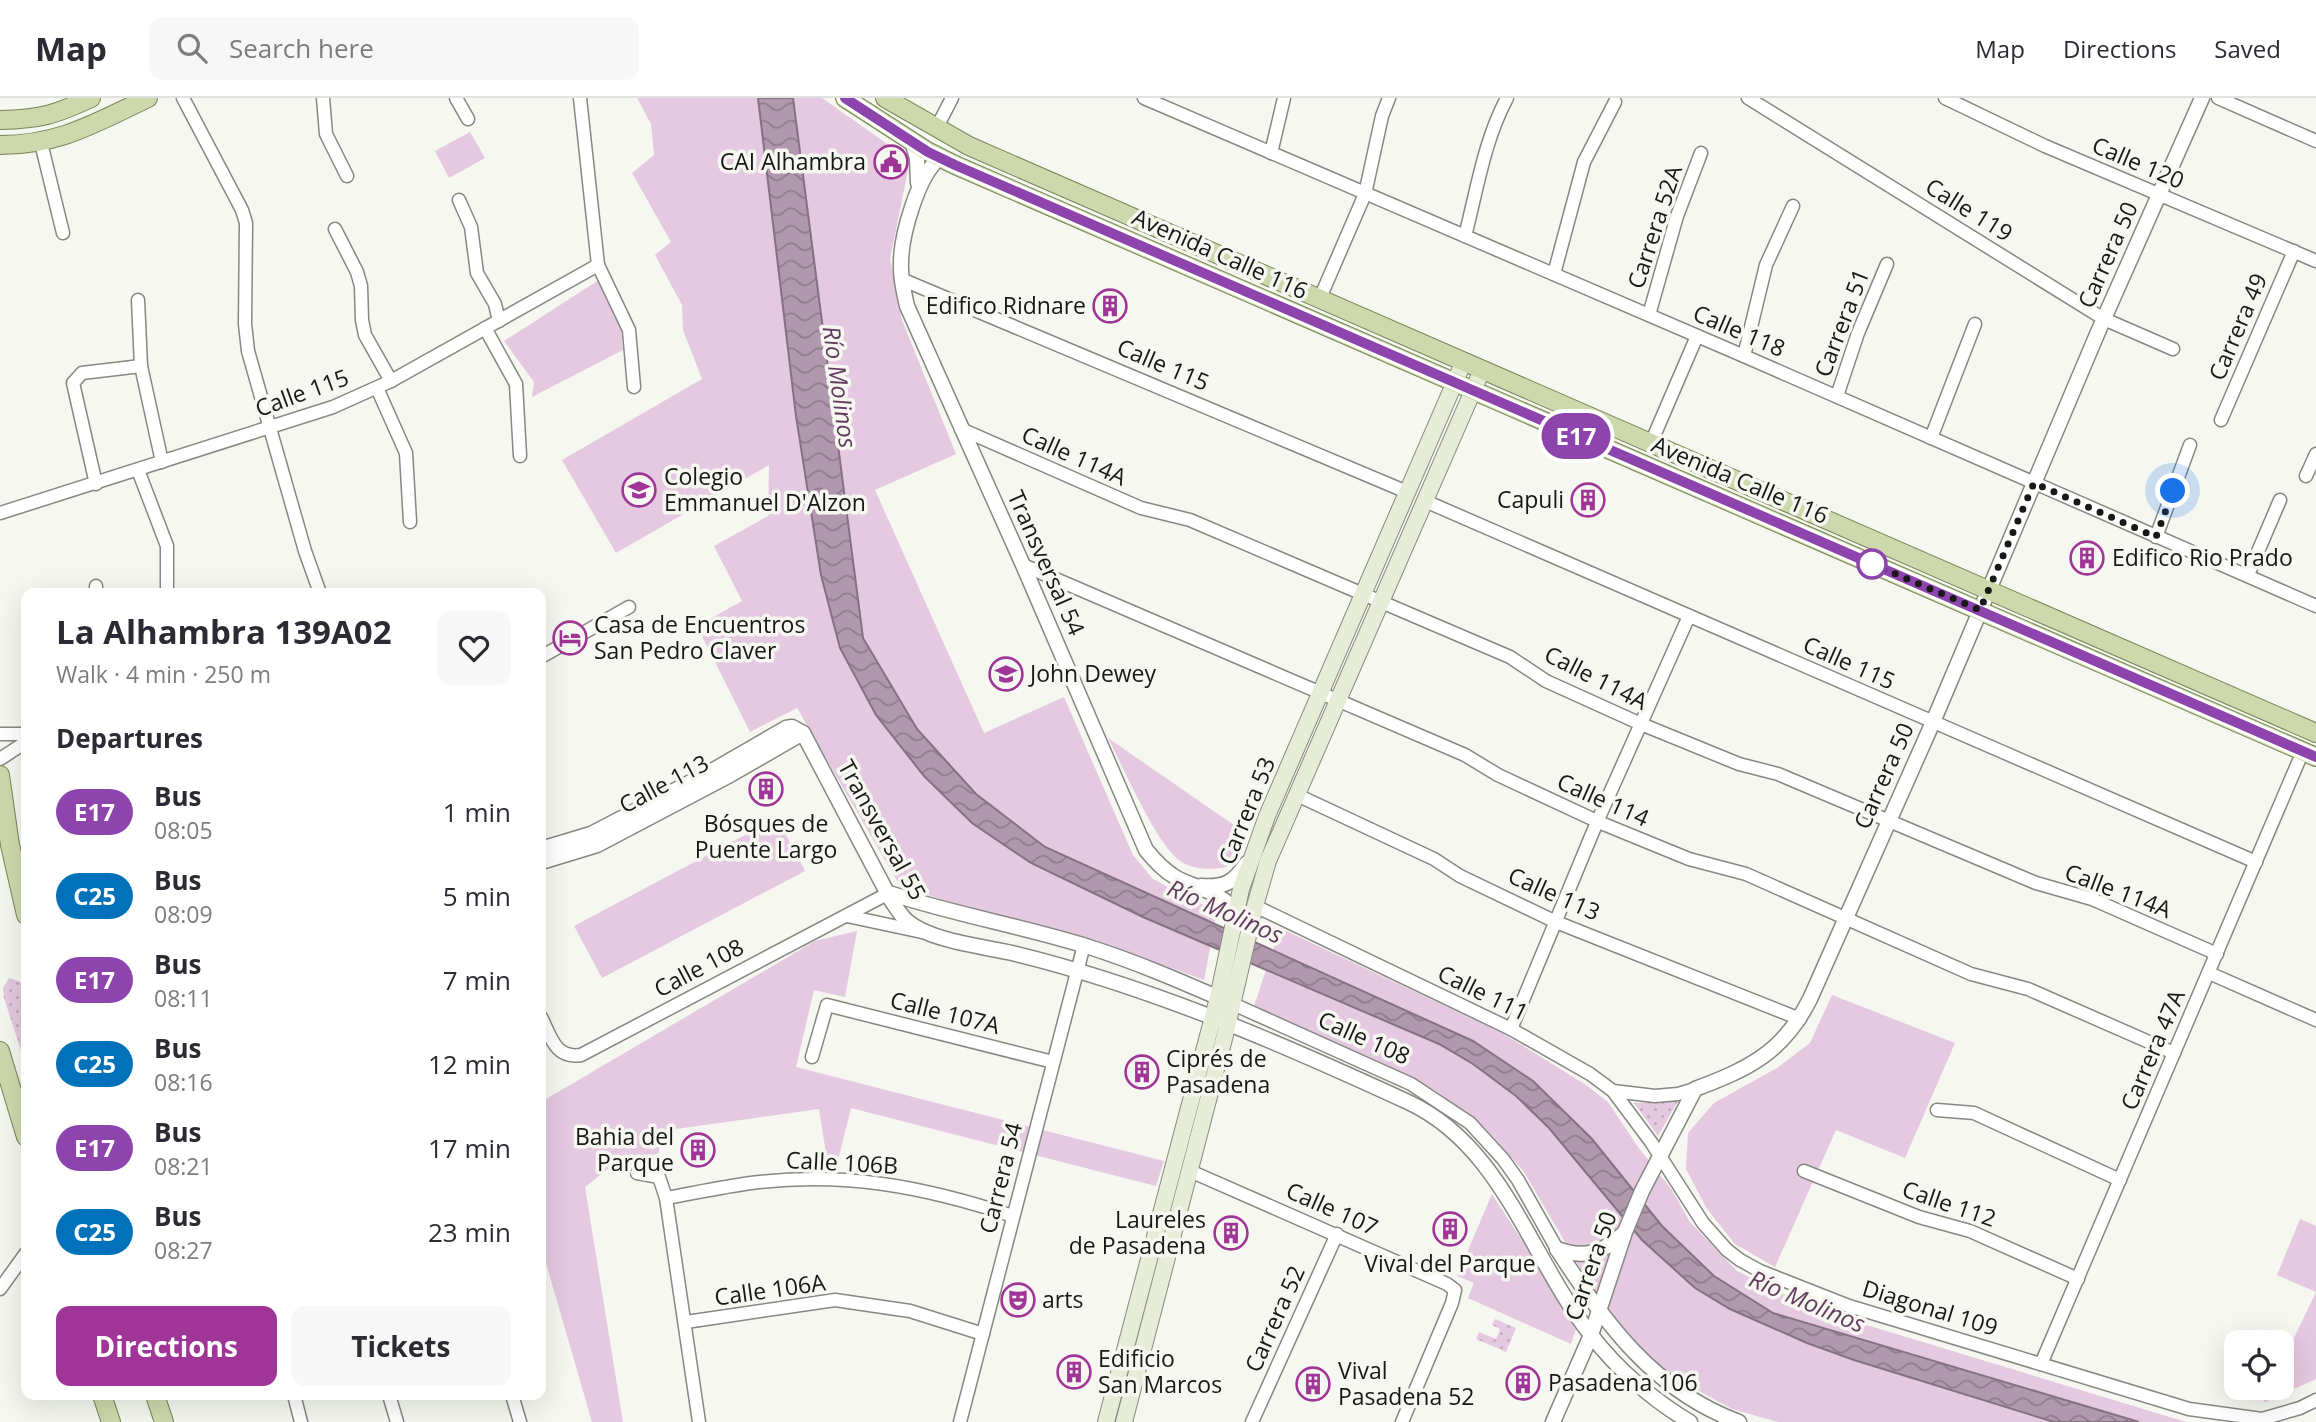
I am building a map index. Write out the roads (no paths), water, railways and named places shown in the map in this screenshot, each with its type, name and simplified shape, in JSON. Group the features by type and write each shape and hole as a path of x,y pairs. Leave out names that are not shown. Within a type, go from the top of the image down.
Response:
{"main road":[{"path":"0,120 40,118 90,98"},
{"path":"0,145 41,143 67,136 148,98"},
{"name":"Avenida Calle 116","path":"845,98 940,158 2310,754"},
{"name":"Avenida Calle 116","path":"885,98 969,146 2315,730"},
{"name":"Carrera 53","path":"1124,1422 1228,1025 1225,1001 1252,857 1464,362"},
{"name":"Carrera 53","path":"1240,921 1255,906 1268,862 1482,370"},
{"path":"0,775 10,845 21,893"},
{"name":"Carrera 53","path":"1106,1422 1213,1018 1225,1001"},
{"path":"0,1051 21,1106"},
{"path":"104,1400 111,1422"},
{"path":"157,1400 164,1422"}],"street":[{"path":"183,98 242,210 246,223 246,338 251,369 318,588"},
{"path":"323,98 326,134 347,176"},
{"path":"457,98 468,119"},
{"path":"580,98 598,265 629,330 634,387"},
{"path":"936,129 952,98"},
{"name":"Calle 118","path":"1144,98 1176,104 1271,153 2316,606"},
{"path":"1271,153 1284,98"},
{"path":"1320,298 1365,194 1382,116 1389,98"},
{"path":"1465,236 1487,148 1497,116 1507,98"},
{"name":"Calle 119","path":"1748,98 2104,319 2173,349"},
{"name":"Calle 120","path":"1945,98 2045,146 2316,261"},
{"name":"Carrera 50","path":"1553,1422 1591,1335 1626,1229 1642,1191 1695,1089 1757,1061 1789,1034 1800,1019 1933,722 2104,319 2202,98"},
{"path":"2218,98 2316,141"},
{"path":"1554,274 1584,162 1615,102"},
{"path":"912,142 917,158 918,188"},
{"path":"41,143 63,233"},
{"name":"Carrera 52A","path":"1649,315 1676,216 1701,153"},
{"path":"918,188 927,170 940,158"},
{"name":"Transversal 54","path":"918,188 902,248 901,279 907,306 961,429 1146,850 1159,866 1175,877 1225,901 1240,921"},
{"path":"459,200 471,226 477,273 495,304 499,321"},
{"path":"1744,356 1766,265 1793,206"},
{"path":"335,229 351,256 359,279 365,335 391,381"},
{"name":"Carrera 49","path":"2221,420 2294,251"},
{"name":"Carrera 51","path":"1837,397 1858,333 1887,264"},
{"name":"Calle 115","path":"0,513 333,407 391,381 598,265"},
{"name":"Calle 115","path":"901,279 1408,492"},
{"path":"138,300 141,366 162,462"},
{"path":"1931,438 1975,324"},
{"path":"485,328 516,384 520,456"},
{"path":"1651,443 1697,336"},
{"path":"96,484 73,388 75,378 82,373 141,366"},
{"path":"377,388 406,453 410,522"},
{"name":"Calle 114A","path":"961,429 1141,508 1191,520 1381,601 1510,657 1546,681 1641,724 1739,764 1778,774 2036,883 2092,899 2217,954"},
{"path":"2156,537 2190,444"},
{"path":"2306,476 2316,454"},
{"path":"138,470 167,546 167,588"},
{"path":"2248,575 2280,499"},
{"name":"Calle 115","path":"1425,501 2256,862"},
{"name":"Calle 114","path":"1023,565 1465,755 1498,775 1597,822 1689,859 1746,874 1971,974 2028,989 2174,1053"},
{"path":"546,654 629,607"},
{"path":"1511,1029 1597,822 1689,616"},
{"name":"Calle 113","path":"546,848 594,839 786,729 792,727 803,733"},
{"name":"Calle 113","path":"546,860 730,775 803,733"},
{"name":"Transversal 55","path":"803,733 899,914 935,935"},
{"path":"0,734 21,734"},
{"path":"0,759 21,745"},
{"name":"Carrera 47A","path":"2041,1364 2256,862 2310,754"},
{"name":"Calle 113","path":"1297,795 1434,859 1460,876 1556,922 1800,1019"},
{"path":"1192,885 1216,887 1229,884 1252,857"},
{"name":"Calle 108","path":"546,1027 558,1050 570,1057 581,1055 888,893 1118,956 1410,1084 1470,1123 1511,1170 1557,1249 1599,1313 1633,1350 1673,1387 1700,1405 1739,1422"},
{"name":"Calle 111","path":"1255,906 1511,1029 1590,1074 1613,1091 1655,1096 1695,1089"},
{"name":"Calle 108","path":"847,916 1076,971 1213,1018 1411,1103 1448,1127 1496,1179 1532,1244 1591,1335 1643,1387 1690,1422"},
{"name":"Carrera 54","path":"960,1422 1083,945"},
{"path":"2209,973 2316,1020"},
{"name":"Calle 107A","path":"812,1057 827,1005 1053,1062"},
{"name":"Diagonal 109","path":"1613,1091 1660,1156 1703,1223 1740,1260 1760,1271 1849,1306 2189,1409 2262,1419 2300,1408 2316,1399"},
{"path":"1937,1110 1974,1113 2120,1180"},
{"name":"Calle 107","path":"1190,1171 1337,1234 1455,1290 1402,1422"},
{"name":"Calle 112","path":"1804,1171 1919,1217 1970,1231 2078,1279"},
{"path":"637,1172 659,1177 666,1198 699,1422"},
{"name":"Calle 106B","path":"666,1198 751,1183 838,1180 898,1185 945,1195 1013,1216"},
{"path":"1557,1249 1584,1255 1595,1253 1615,1242 1626,1229"},
{"name":"Carrera 52","path":"1252,1422 1337,1234"},
{"path":"0,1289 21,1260"},
{"name":"Calle 106A","path":"686,1322 835,1300 911,1311 983,1334"},
{"path":"295,1400 301,1422"},
{"path":"390,1400 397,1422"},
{"path":"513,1400 520,1422"}],"water":[{"path":"758,98 793,98 863,638 917,729 976,794 1045,847 1473,1041 1533,1081 1592,1139 1662,1226 1714,1276 1773,1313 2139,1422 2054,1422 1854,1360 1807,1343 1730,1309 1695,1288 1642,1240 1549,1128 1516,1096 1473,1064 1439,1044 1143,917 1031,863 972,823 924,776 876,715 840,648 821,575 796,416"}],"place":[{"name":"CAI Alhambra","path":"891,162"},
{"name":"Edifico Ridnare","path":"1110,306"},
{"name":"Colegio Emmanuel D'Alzon","path":"639,490"},
{"name":"Capuli","path":"1588,500"},
{"name":"Edifico Rio Prado","path":"2087,558"},
{"name":"Casa de Encuentros San Pedro Claver","path":"570,638"},
{"name":"John Dewey","path":"1006,674"},
{"name":"Bósques de Puente Largo","path":"766,789"},
{"name":"Ciprés de Pasadena","path":"1142,1072"},
{"name":"Bahia del Parque","path":"698,1150"},
{"name":"Vival del Parque","path":"1450,1229"},
{"name":"Laureles de Pasadena","path":"1231,1233"},
{"name":"arts","path":"1018,1300"},
{"name":"Edificio San Marcos","path":"1074,1372"},
{"name":"Pasadena 106","path":"1523,1383"},
{"name":"Vival Pasadena 52","path":"1313,1384"}],"water label":[{"name":"Río Molinos","path":"839,387"},
{"name":"Río Molinos","path":"1225,912"},
{"name":"Río Molinos","path":"1807,1302"}]}
